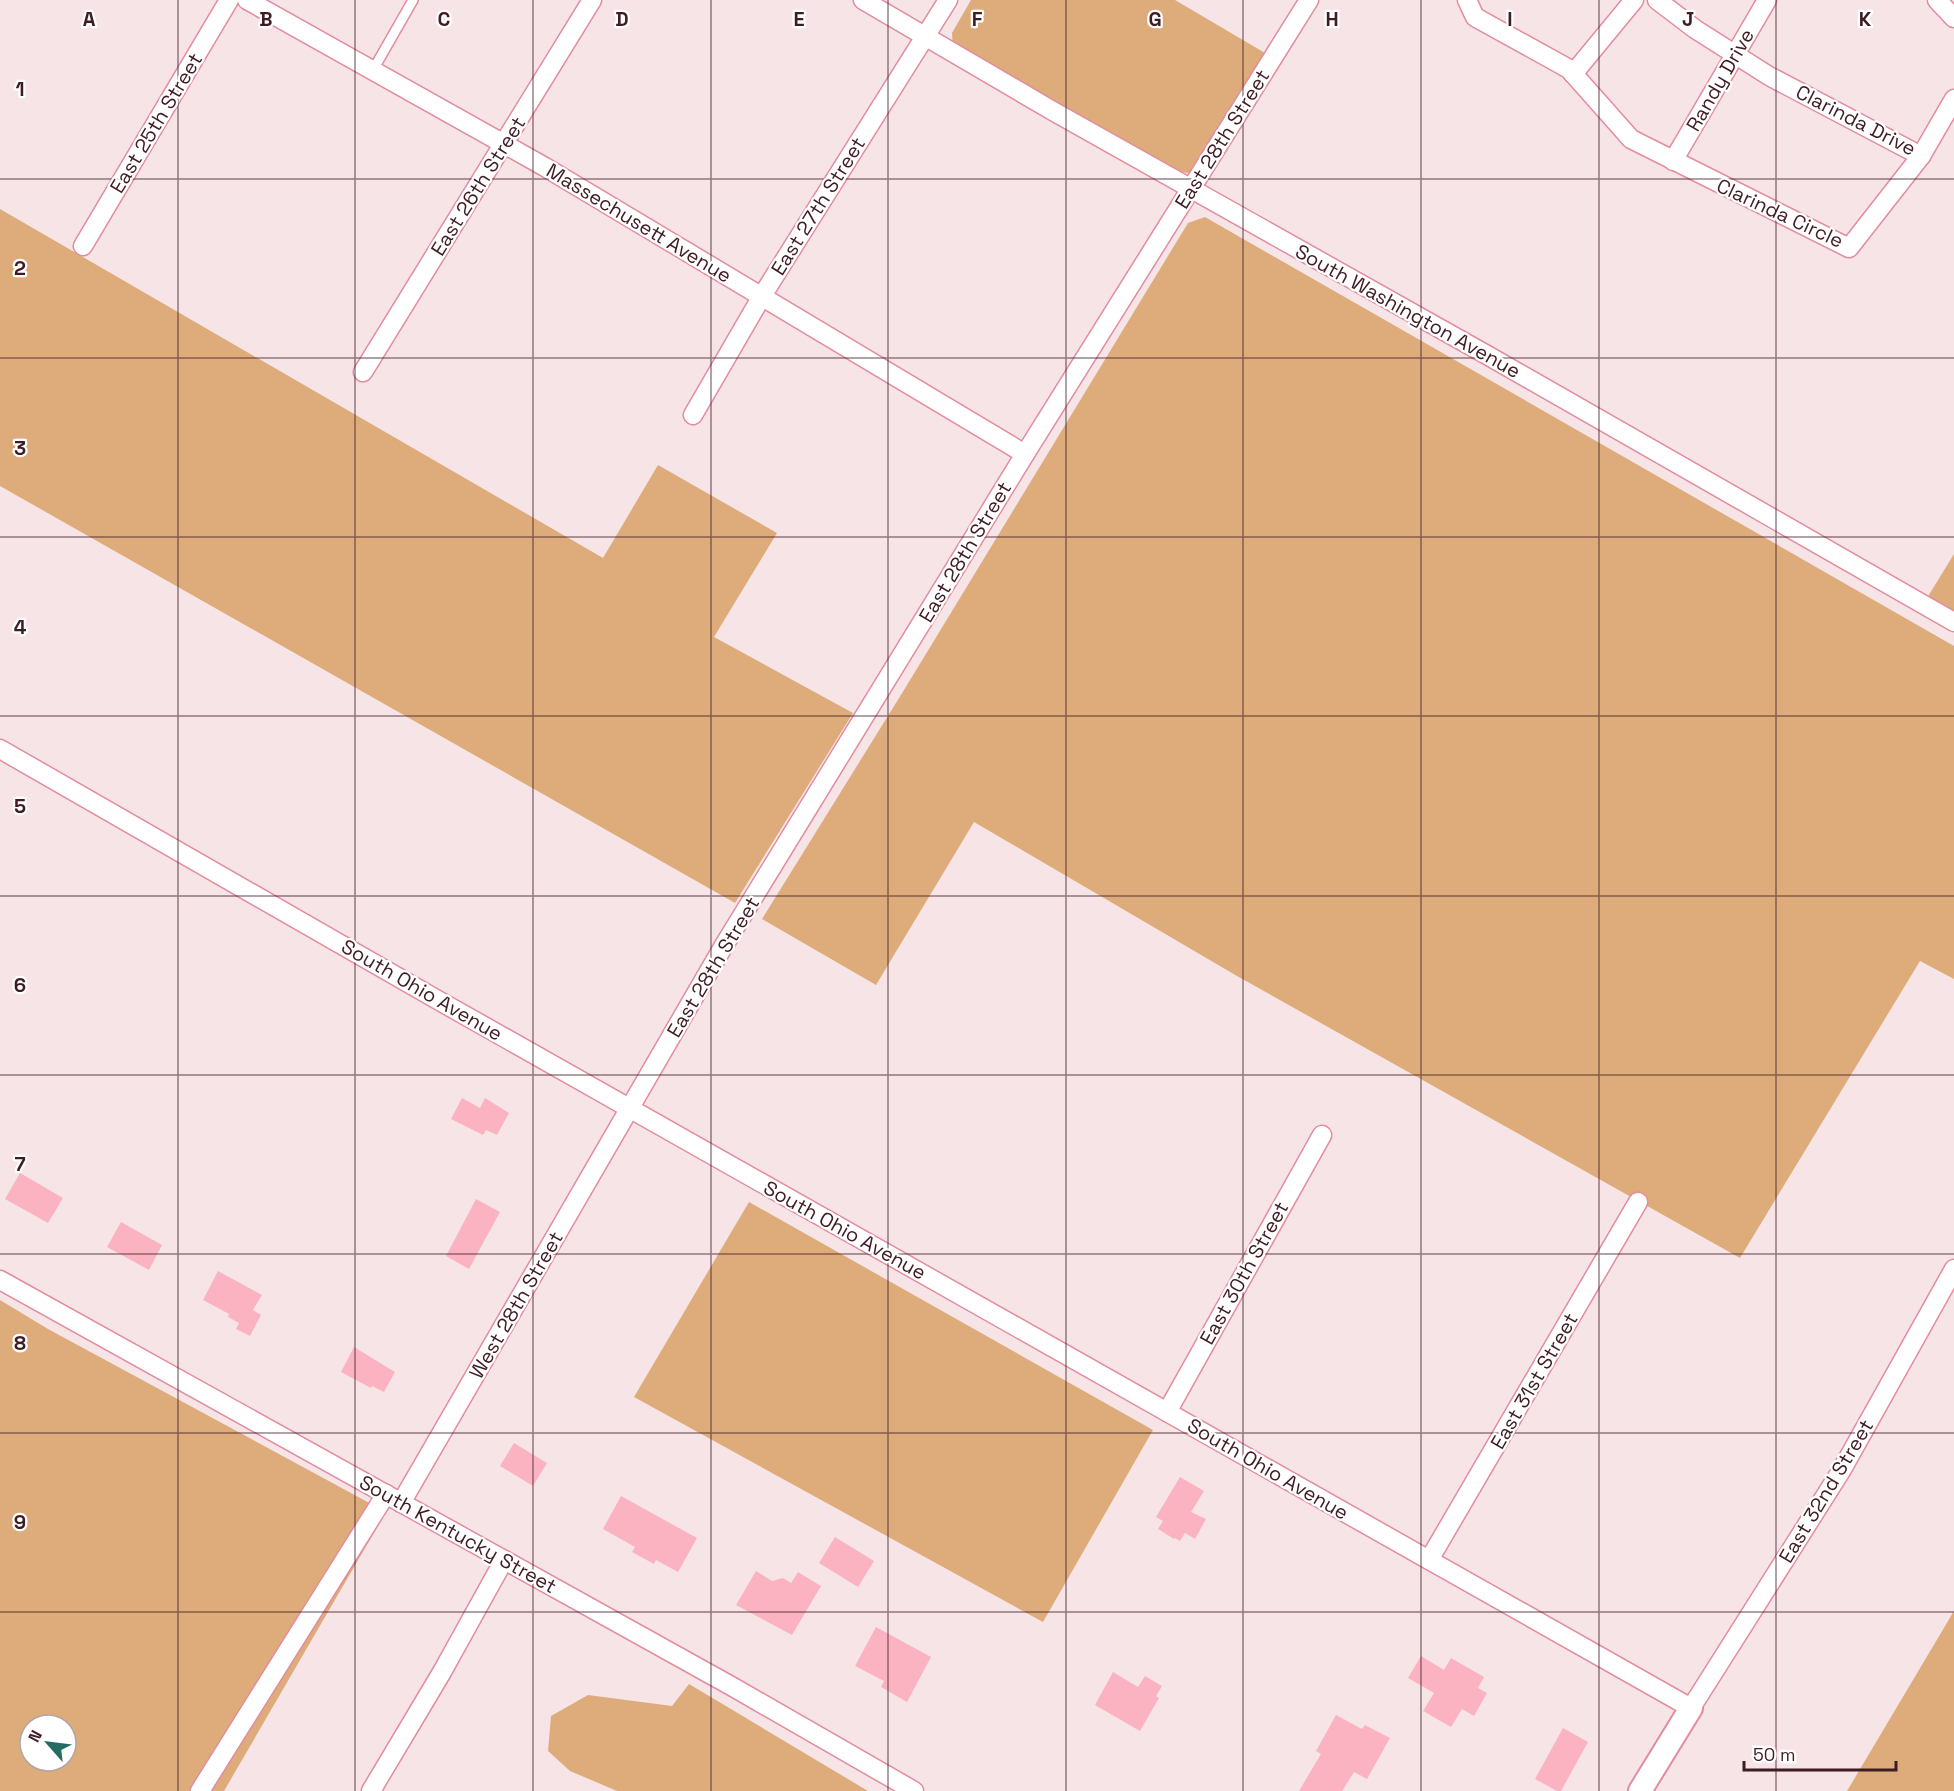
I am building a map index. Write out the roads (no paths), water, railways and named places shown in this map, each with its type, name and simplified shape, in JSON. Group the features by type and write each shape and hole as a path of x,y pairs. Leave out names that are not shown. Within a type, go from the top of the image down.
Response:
{"street":[{"name":"East 25th Street","path":"82,246 229,0"},
{"name":"Massechusett Avenue","path":"247,0 504,144 1025,454"},
{"name":"East 26th Street","path":"363,372 592,0"},
{"name":"South Washington Avenue","path":"862,0 1954,622"},
{"name":"East 27th Street","path":"693,415 762,296 948,0"},
{"name":"East 28th Street","path":"630,1108 723,947 1025,454 1309,0"},
{"path":"1467,0 1475,17 1569,69 1631,139 1673,161"},
{"path":"1573,74 1634,0"},
{"name":"Clarinda Drive","path":"1657,0 1695,28 1769,76 1921,156 1954,99"},
{"name":"Randy Drive","path":"1673,161 1767,0"},
{"path":"1937,0 1954,18"},
{"name":"Clarinda Circle","path":"1673,161 1849,248 1921,156"},
{"name":"South Ohio Avenue","path":"0,749 1691,1708"},
{"name":"West 28th Street","path":"200,1791 394,1498 630,1108"},
{"name":"East 30th Street","path":"1167,1412 1322,1135"},
{"name":"East 31st Street","path":"1429,1560 1638,1202"},
{"name":"East 32nd Street","path":"1691,1708 1841,1471 1954,1269"},
{"name":"South Kentucky Street","path":"0,1280 733,1687 914,1791"},
{"path":"370,1791 442,1672 504,1560"},
{"path":"1640,1791 1691,1708"}],"lane":[{"path":"373,70 413,0"}]}
